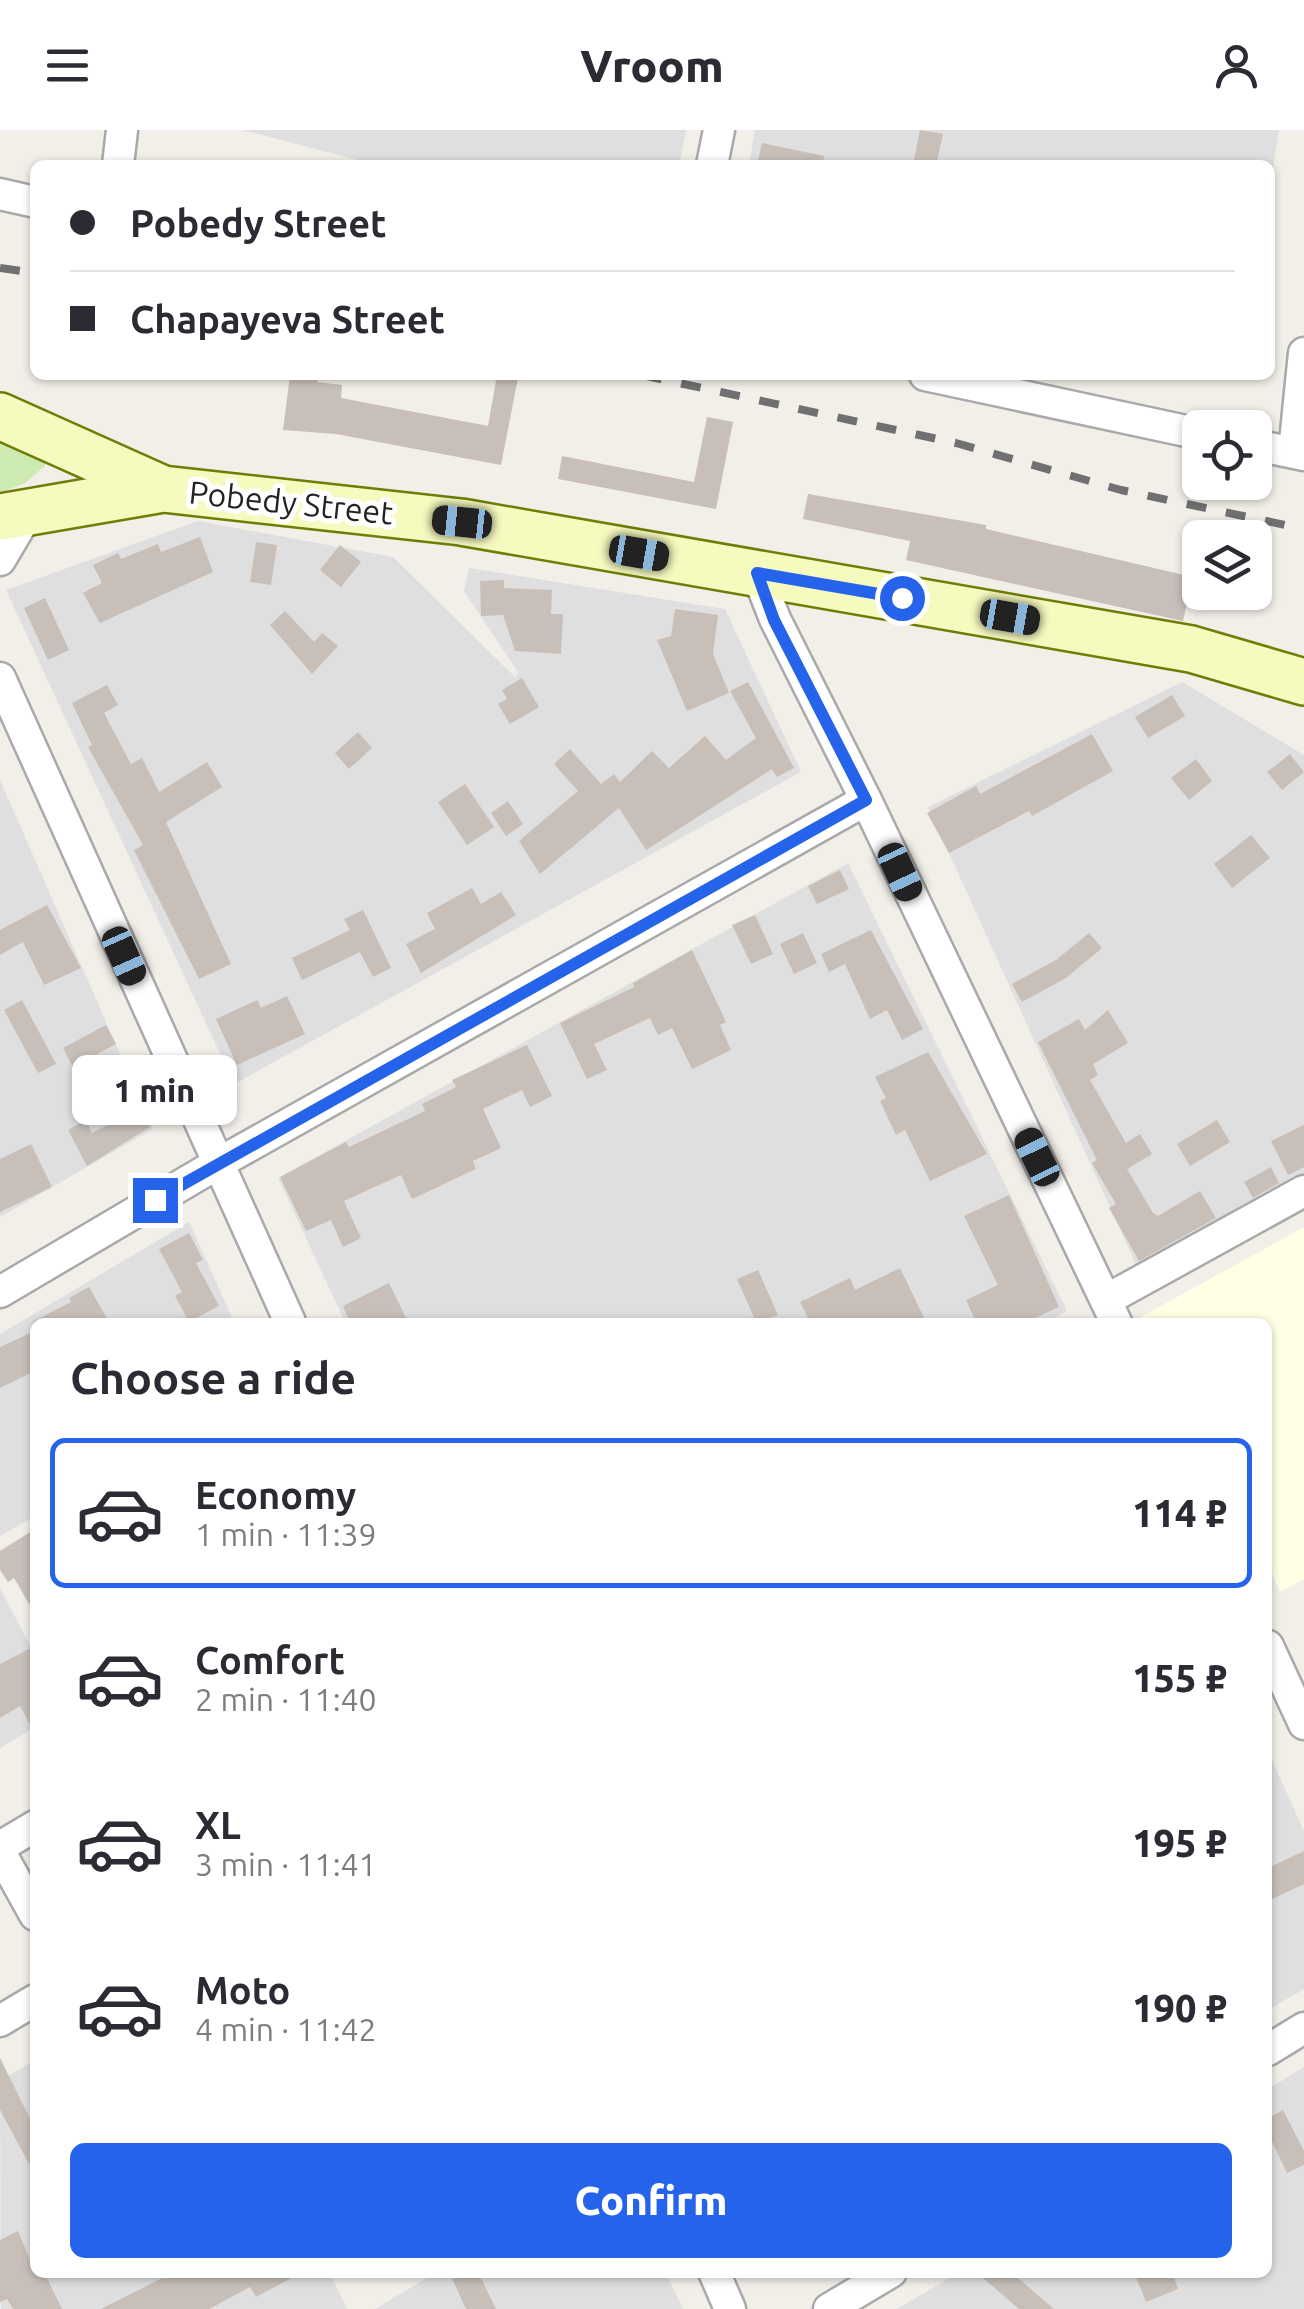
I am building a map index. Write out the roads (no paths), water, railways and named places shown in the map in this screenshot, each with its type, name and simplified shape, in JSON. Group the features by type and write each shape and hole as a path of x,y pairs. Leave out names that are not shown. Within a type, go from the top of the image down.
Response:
{"street":[{"path":"119,160 122,130"},
{"path":"713,160 719,130"},
{"path":"0,194 30,201"},
{"path":"1272,448 1299,454 1304,353"},
{"path":"948,380 1182,430"},
{"name":"Pobedy Street","path":"0,416 163,489"},
{"path":"0,560 15,514 57,494 61,466 43,437"},
{"name":"Pobedy Street","path":"15,514 163,489 462,522 1191,649 1304,682"},
{"path":"757,573 774,620 866,800 1111,1311 1304,1191"},
{"path":"0,678 288,1318"},
{"path":"0,1292 218,1164 866,800"},
{"path":"1272,1655 1304,1724"},
{"path":"30,1829 0,1849 30,1906"},
{"path":"0,2021 30,2003"},
{"path":"1272,2048 1304,2028"},
{"path":"717,2278 730,2309"},
{"path":"829,2309 881,2278"}],"railway":[{"path":"0,268 30,272"},
{"path":"665,380 956,443 1121,490 1304,529"}]}
